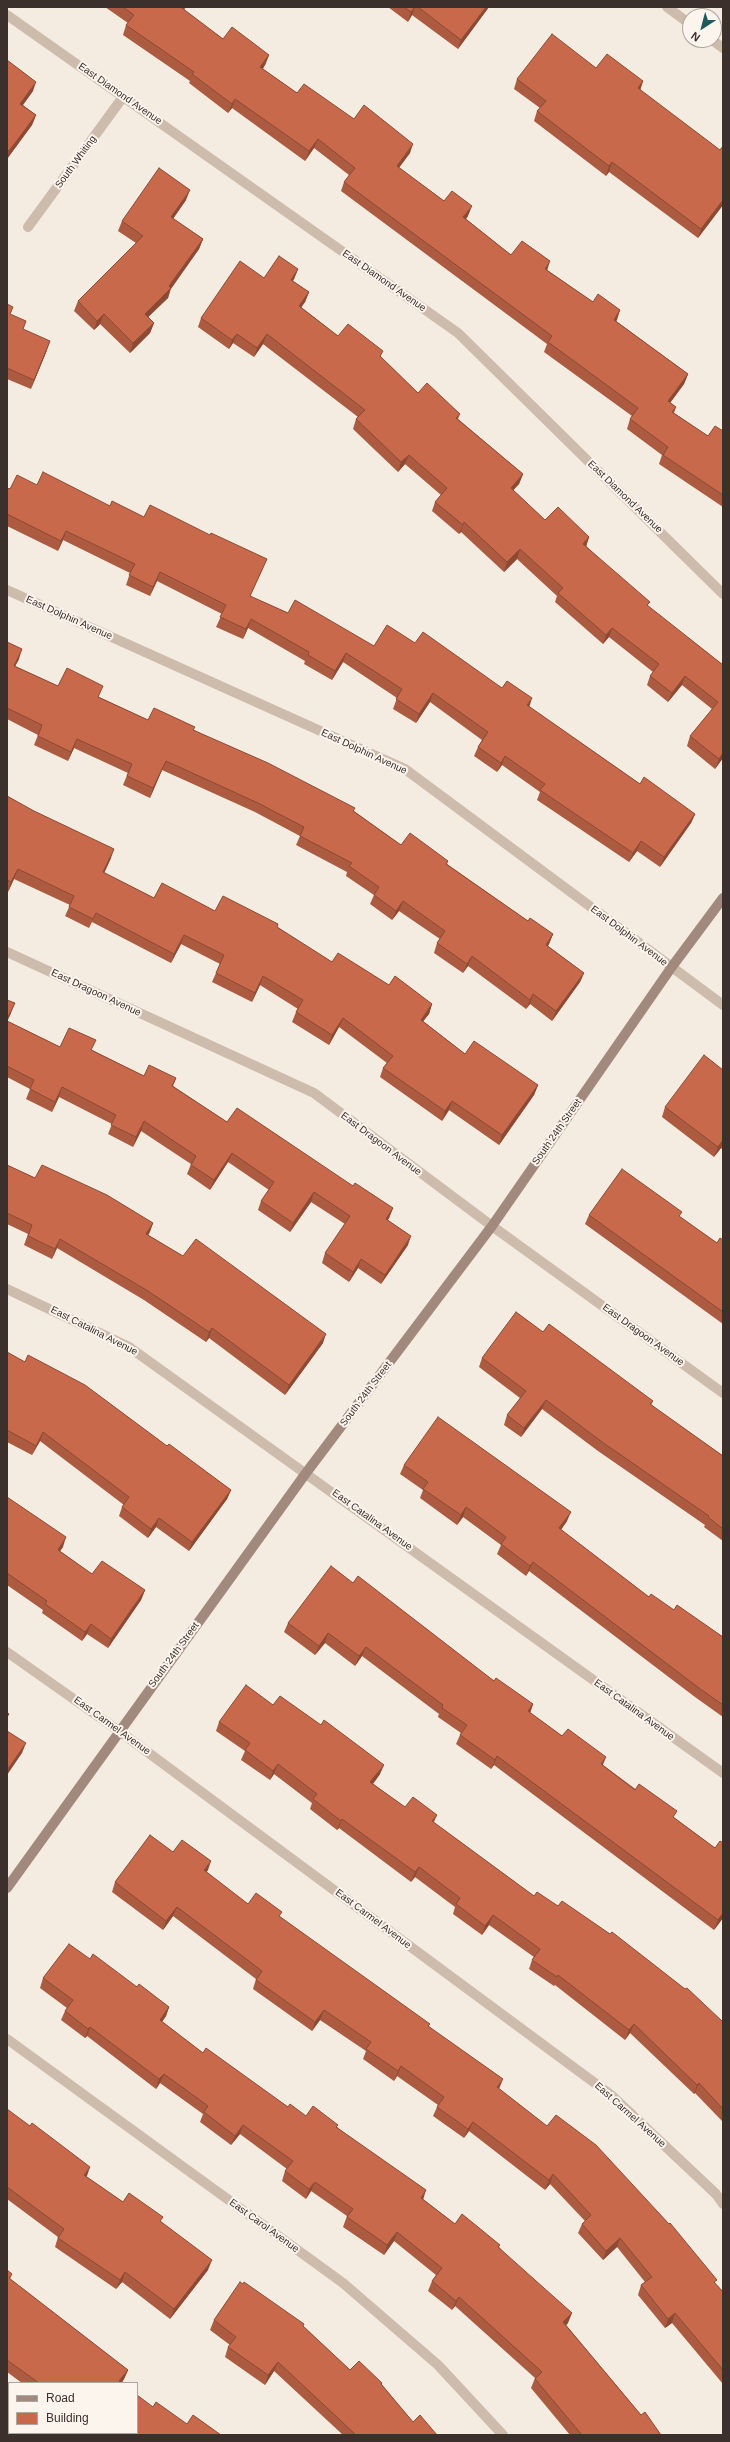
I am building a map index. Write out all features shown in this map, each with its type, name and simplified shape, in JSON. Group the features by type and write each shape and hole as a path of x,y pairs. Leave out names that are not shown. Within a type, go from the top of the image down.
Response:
{"street":[{"path":"667,7 682,18"},
{"name":"East Diamond Avenue","path":"7,15 458,333 723,594"},
{"name":"South Whiting","path":"28,228 123,97"},
{"name":"East Dolphin Avenue","path":"7,590 405,769 671,968 723,1005"},
{"name":"South 24th Street","path":"7,1888 306,1473 492,1226 671,968 723,898"},
{"name":"East Dragoon Avenue","path":"7,952 314,1094 492,1226 723,1393"},
{"name":"East Catalina Avenue","path":"7,1289 129,1347 723,1773"},
{"name":"East Carmel Avenue","path":"7,1652 119,1731 611,2095 716,2194 723,2204"},
{"name":"East Carol Avenue","path":"7,2039 343,2283 438,2365 502,2435"}],"building":[{"path":"123,7 183,7 182,8 223,39 232,27 269,55 260,67 297,93 304,84 354,119 364,105 413,144 397,166 444,201 452,191 472,206 463,217 511,255 522,241 550,261 545,269 593,302 598,294 620,310 614,320 688,374 668,401 676,407 672,412 708,436 715,426 723,431 723,495 663,455 668,447 630,419 638,408 548,342 552,336 344,182 355,168 318,139 309,151 235,99 232,104 192,74 194,72 126,25 134,15"},
{"path":"404,7 415,7 411,12"},
{"path":"418,7 486,7 461,40"},
{"path":"552,34 596,68 607,54 643,81 638,88 720,150 723,146 723,200 701,229 612,162 609,166 537,111 546,101 517,79"},
{"path":"7,60 36,82 20,104 36,115 9,151 7,149"},
{"path":"159,168 190,190 171,217 203,239 169,286 171,288 145,314 154,323 133,343 104,314 97,321 78,301 143,236 122,221"},
{"path":"279,256 298,269 291,280 309,292 299,306 338,336 348,324 383,351 380,356 418,393 427,383 460,414 456,418 523,474 511,488 545,520 558,507 589,537 583,544 650,602 647,605 723,665 723,753 719,759 690,736 718,702 685,676 672,693 650,676 659,664 612,628 606,635 558,593 563,588 520,549 507,562 464,522 463,525 435,502 447,488 409,455 401,462 356,419 365,410 267,334 257,348 237,334 232,340 201,318 240,261 264,278"},
{"path":"7,304 13,307 10,314 26,321 23,329 50,341 34,380 7,368"},
{"path":"43,472 110,506 112,501 144,517 150,505 210,535 211,533 267,559 250,596 288,613 295,600 374,646 387,625 415,643 423,632 502,688 507,681 532,698 527,705 640,784 644,777 695,814 664,857 641,841 633,853 540,790 545,784 505,756 501,763 478,747 488,732 433,693 419,714 396,699 402,689 346,653 335,671 308,655 309,652 251,619 246,629 220,617 226,605 160,572 153,587 129,575 135,564 66,531 61,541 7,514 7,488 10,489 17,475 37,485"},
{"path":"7,642 22,649 14,666 58,686 67,668 103,686 98,697 148,720 154,708 195,727 193,730 268,763 355,808 353,811 401,845 410,833 448,861 446,864 528,921 530,918 553,934 546,945 584,973 556,1011 533,994 530,1000 472,956 467,964 437,943 445,931 403,901 396,911 374,895 379,887 349,866 352,863 300,836 304,827 258,803 166,761 153,788 127,776 132,764 77,739 71,752 38,736 42,725 7,708"},
{"path":"7,796 34,811 114,849 103,872 154,898 162,883 215,911 223,896 278,924 277,927 332,962 338,953 389,985 395,976 432,1004 421,1020 465,1054 474,1041 538,1085 502,1135 452,1101 445,1111 383,1068 393,1056 343,1018 332,1035 296,1012 303,1000 263,976 255,993 216,973 224,955 184,935 174,954 96,913 93,919 69,907 74,896 18,869 11,882 7,880"},
{"path":"7,1000 15,1003 7,1019"},
{"path":"7,1021 60,1047 69,1028 96,1040 91,1050 144,1076 149,1065 176,1078 172,1086 227,1122 237,1108 353,1186 355,1183 393,1208 386,1219 411,1236 385,1275 361,1259 353,1272 325,1253 350,1216 314,1192 293,1223 261,1201 274,1182 232,1153 214,1180 191,1165 196,1156 144,1121 136,1137 111,1125 116,1115 62,1087 55,1102 30,1089 34,1080 7,1066"},
{"path":"704,1055 723,1070 723,1140 718,1147 665,1107"},
{"path":"7,1165 35,1178 42,1165 107,1195 153,1223 146,1234 183,1256 196,1239 326,1334 289,1385 212,1328 209,1332 148,1291 60,1239 55,1249 28,1236 32,1225 7,1213"},
{"path":"622,1169 682,1212 679,1216 717,1243 720,1238 723,1240 723,1312 589,1215"},
{"path":"516,1312 543,1332 549,1324 653,1401 650,1404 723,1456 723,1529 708,1517 709,1516 602,1442 546,1400 524,1428 507,1415 526,1391 482,1358"},
{"path":"7,1352 25,1362 28,1355 85,1385 167,1446 169,1444 231,1490 192,1542 159,1518 151,1529 122,1507 129,1497 43,1432 36,1446 7,1430"},
{"path":"438,1417 571,1512 559,1528 649,1597 651,1594 674,1610 677,1605 723,1637 723,1705 533,1562 530,1566 501,1544 506,1537 466,1507 461,1515 423,1489 428,1482 404,1465"},
{"path":"7,1497 66,1537 58,1550 92,1574 102,1561 145,1590 111,1639 91,1624 85,1632 45,1604 47,1601 7,1573"},
{"path":"331,1566 353,1583 358,1576 494,1681 496,1678 533,1704 528,1711 562,1736 568,1729 606,1757 601,1764 635,1790 639,1784 677,1811 673,1817 715,1848 720,1841 723,1843 723,1913 718,1920 497,1756 495,1760 460,1735 467,1725 442,1708 443,1705 366,1647 359,1656 328,1633 319,1646 288,1623"},
{"path":"246,1685 273,1705 280,1696 321,1725 324,1720 384,1765 370,1782 405,1807 413,1797 437,1815 432,1821 534,1896 537,1892 558,1906 562,1901 610,1934 612,1932 685,1989 687,1988 723,2022 723,2109 699,2083 697,2085 634,2024 629,2030 558,1975 557,1977 532,1960 540,1949 493,1915 485,1926 456,1904 460,1898 419,1867 415,1872 342,1819 341,1821 313,1799 317,1794 278,1764 273,1771 245,1750 250,1743 219,1722"},
{"path":"7,1731 26,1743 7,1770"},
{"path":"150,1835 173,1852 182,1840 211,1861 204,1870 248,1904 256,1893 282,1912 279,1916 430,2024 428,2026 503,2079 497,2087 547,2126 556,2115 596,2145 669,2224 670,2223 717,2280 714,2282 723,2292 723,2370 675,2313 668,2319 641,2285 652,2277 620,2238 606,2251 582,2224 591,2215 553,2174 549,2180 473,2122 468,2129 437,2107 444,2097 401,2066 398,2071 366,2049 371,2042 324,2010 315,2022 256,1980 262,1971 177,1907 166,1921 115,1882"},
{"path":"69,1944 90,1959 93,1954 137,1987 139,1984 169,2007 160,2020 203,2053 206,2048 288,2107 290,2104 306,2116 313,2106 338,2125 336,2127 426,2190 421,2198 455,2224 462,2214 500,2245 498,2247 572,2313 563,2322 641,2415 645,2412 661,2435 582,2435 535,2379 542,2372 459,2297 456,2301 432,2281 442,2268 397,2232 387,2245 347,2217 353,2209 315,2182 309,2189 285,2171 293,2161 243,2125 235,2136 204,2112 208,2106 164,2074 159,2079 90,2027 88,2029 65,2011 73,2000 43,1978"},
{"path":"7,2109 30,2126 32,2123 90,2167 84,2175 123,2202 129,2193 163,2217 160,2221 212,2260 174,2309 125,2272 120,2280 58,2238 64,2229 7,2187"},
{"path":"7,2270 12,2274 9,2278 128,2370 119,2381 120,2382 38,2382 7,2360"},
{"path":"240,2282 243,2284 244,2282 304,2324 303,2326 350,2370 359,2361 382,2383 381,2384 413,2422 420,2415 437,2435 356,2435 278,2362 268,2375 228,2347 236,2337 214,2320"},
{"path":"138,2396 153,2407 156,2402 187,2424 193,2415 221,2435 122,2434 138,2434"}]}
